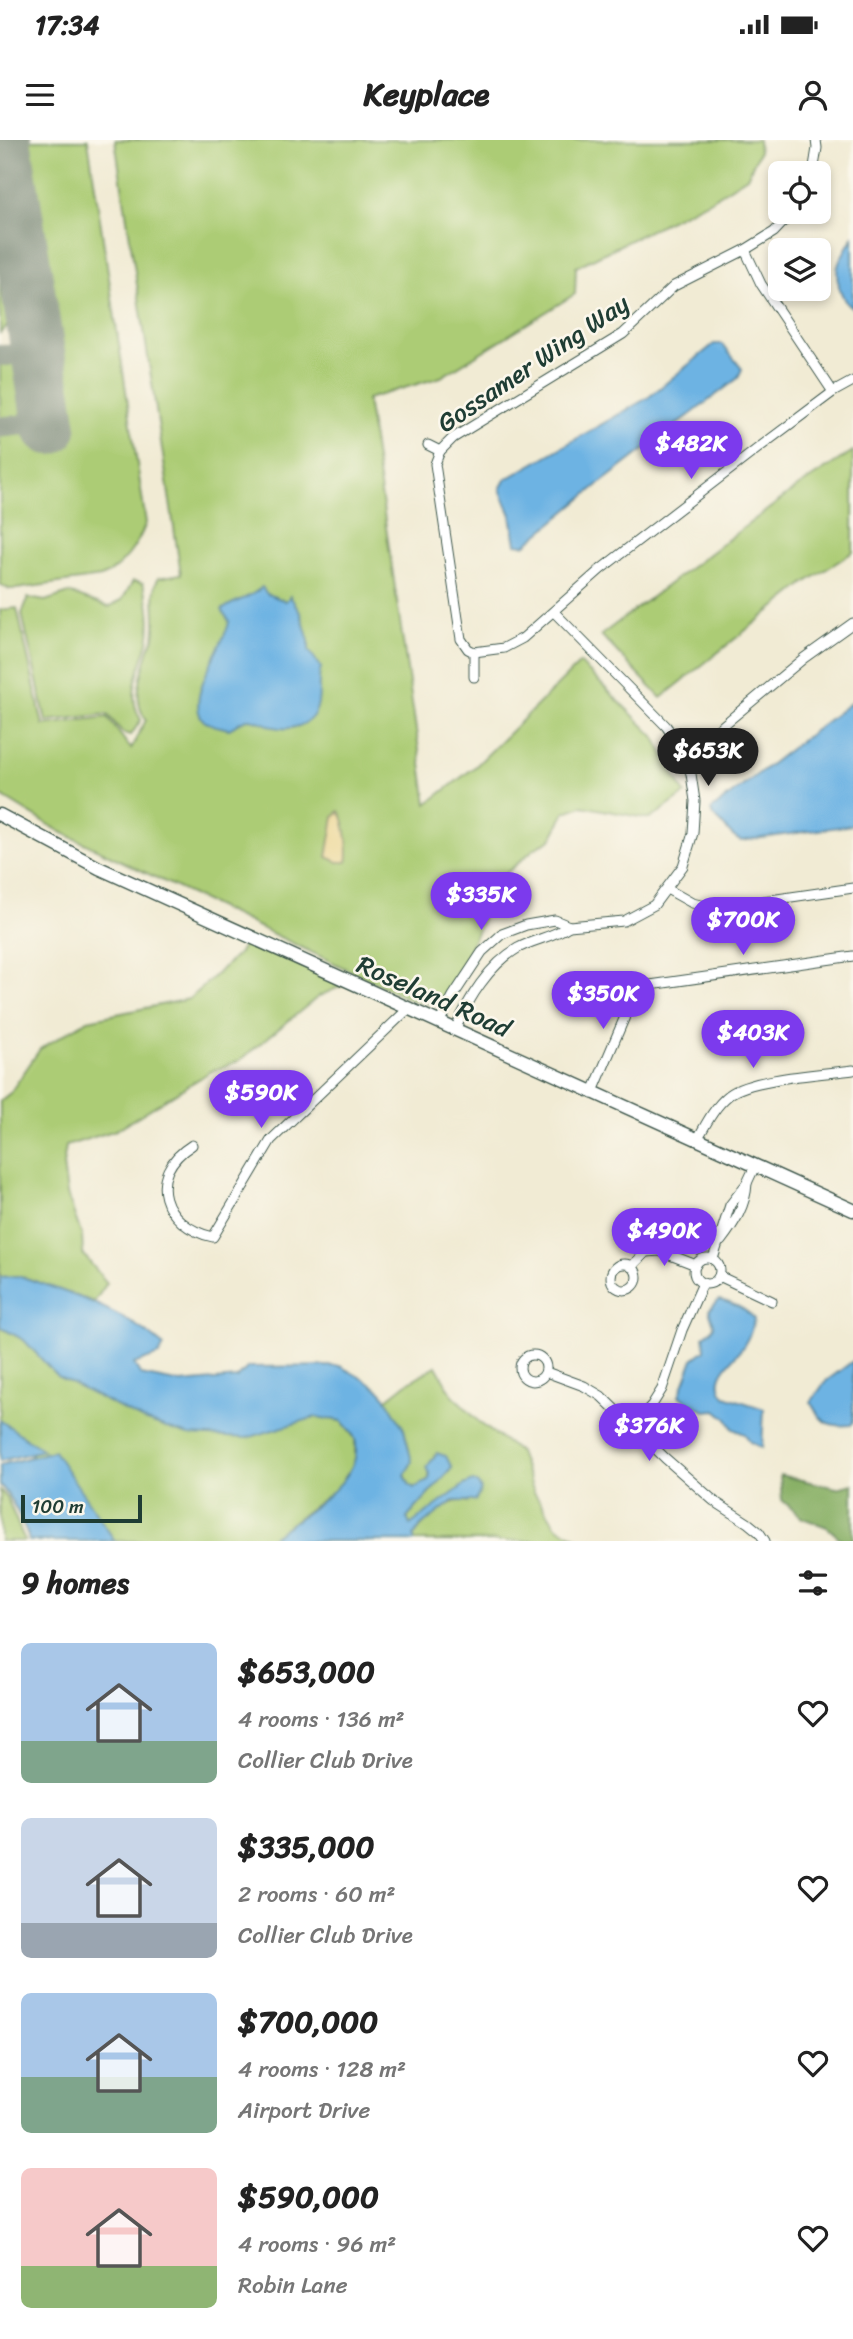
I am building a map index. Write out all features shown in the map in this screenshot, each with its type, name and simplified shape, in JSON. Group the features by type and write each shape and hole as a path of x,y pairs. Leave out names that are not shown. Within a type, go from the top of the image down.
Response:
{"main road":[{"name":"Roseland Road","path":"0,814 99,868 592,1094 853,1210"}],"street":[{"path":"815,161 816,140"},
{"name":"Gossamer Wing Way","path":"474,652 468,649 461,639 435,464 440,451 453,438 623,334 674,286 745,250 774,232 782,224"},
{"path":"745,250 767,294 833,392"},
{"path":"474,677 474,652 504,648 523,638 601,569 833,392 853,381"},
{"path":"428,445 440,451"},
{"path":"439,1023 482,952 502,934 526,925 555,920 569,926 624,921 654,905 683,866 693,833 695,801 685,753 666,726 554,612"},
{"path":"685,753 709,737 804,658 853,623"},
{"path":"667,889 692,903 715,908 853,888"},
{"path":"455,1030 477,989 502,962 518,948 559,934 569,926"},
{"path":"592,1094 635,993 640,988 853,956"},
{"path":"463,981 477,989"},
{"path":"192,1145 181,1152 163,1182 164,1199 173,1215 200,1234 213,1237 271,1140 408,1010"},
{"path":"697,1140 715,1108 731,1093 750,1085 853,1070"},
{"path":"713,1259 736,1219 740,1199 755,1166"},
{"path":"720,1243 726,1215 740,1199"},
{"path":"726,1215 736,1219"},
{"path":"631,1266 646,1252 653,1251 660,1251 696,1265"},
{"path":"701,1259 713,1259 719,1266 719,1276 711,1283 703,1283 695,1276 696,1265 701,1259"},
{"path":"719,1276 772,1301"},
{"path":"632,1426 652,1405 662,1389 682,1330 703,1283"},
{"path":"546,1372 584,1386 601,1396 714,1501 754,1527 765,1541"}],"green space":[{"path":"18,140 88,140 146,523 129,554 101,577 9,589 0,584 0,436 35,431 37,435 63,430"},
{"path":"115,140 758,140 759,152 747,177 711,200 576,267 575,294 441,377 367,399 427,804 476,766 580,663 654,736 685,794 650,819 582,806 565,812 551,839 534,849 503,876 486,900 481,923 440,1005 411,1000 61,832 0,795 0,610 17,608 43,725 107,717 131,749 146,720 138,695 154,637 154,599 158,578 181,574"},
{"path":"0,201 16,306 11,323 0,333"},
{"path":"24,359 31,407 22,416 0,419 0,364 8,365"},
{"path":"853,451 853,552 805,583 661,698 601,635 799,486"},
{"path":"133,581 143,583 150,619 148,642 134,691 136,710 141,720 131,735 123,733 107,714 46,721 22,614 28,598 45,601 69,593 109,607 122,600"},
{"path":"246,940 344,985 319,996 239,1061 210,1072 116,1130 66,1146 63,1165 67,1194 82,1236 83,1254 107,1283 94,1302 20,1276 0,1277 0,1101 10,1093 40,1049 88,1020 189,999 238,954"},
{"path":"0,1327 24,1340 57,1376 144,1420 182,1433 320,1411 334,1420 342,1421 355,1439 355,1462 338,1488 267,1541 81,1541 28,1448 0,1428"},
{"path":"436,1366 452,1394 480,1423 519,1452 534,1492 556,1526 582,1541 414,1541 418,1530 438,1511 453,1503 468,1502 464,1485 410,1526 407,1518 452,1468 434,1456 428,1481 414,1488 409,1484 405,1475 409,1455 406,1436 386,1400"},
{"path":"780,1475 836,1488 853,1484 853,1541 843,1541 827,1527 802,1518 782,1500"},
{"path":"0,1490 7,1498 25,1541 0,1541"}],"sand":[{"path":"339,811 346,835 347,862 338,862 327,857 334,817"}],"water":[{"path":"853,237 853,308 846,302 840,290 837,268"},
{"path":"714,344 722,344 742,369 738,378 598,485 525,545 516,544 511,515 500,489 505,480 649,397"},
{"path":"262,587 267,594 286,601 290,596 301,614 309,650 321,668 316,710 309,720 293,728 274,727 248,719 229,729 208,723 203,720 199,711 198,700 206,673 228,626 229,621 222,610"},
{"path":"853,701 853,825 741,841 713,816 711,810"},
{"path":"20,1276 113,1312 164,1346 159,1355 134,1364 141,1375 181,1383 237,1378 248,1367 340,1366 365,1380 382,1392 404,1429 412,1462 405,1475 409,1484 414,1488 428,1481 430,1476 427,1467 437,1453 446,1456 452,1468 407,1518 410,1525 472,1481 478,1484 481,1490 475,1501 453,1501 421,1526 414,1536 414,1541 267,1541 326,1498 350,1470 356,1455 355,1439 342,1421 316,1417 247,1438 188,1435 143,1420 57,1376 24,1340 0,1327 0,1277"},
{"path":"719,1300 738,1306 754,1319 746,1342 721,1375 720,1382 725,1396 764,1409 762,1448 750,1442 745,1434 733,1429 727,1419 716,1410 705,1411 679,1396 693,1359 705,1350 704,1336 714,1325 709,1310"},
{"path":"853,1361 853,1422 851,1425 830,1424 818,1415 811,1402 825,1382"},
{"path":"0,1420 43,1450 0,1461"},
{"path":"54,1451 115,1541 29,1541 18,1512 0,1485 0,1465"}],"taxiway":[{"path":"0,355 22,350 35,332"},
{"path":"0,427 35,422 47,407"}],"runway":[{"path":"4,140 50,428"}]}
